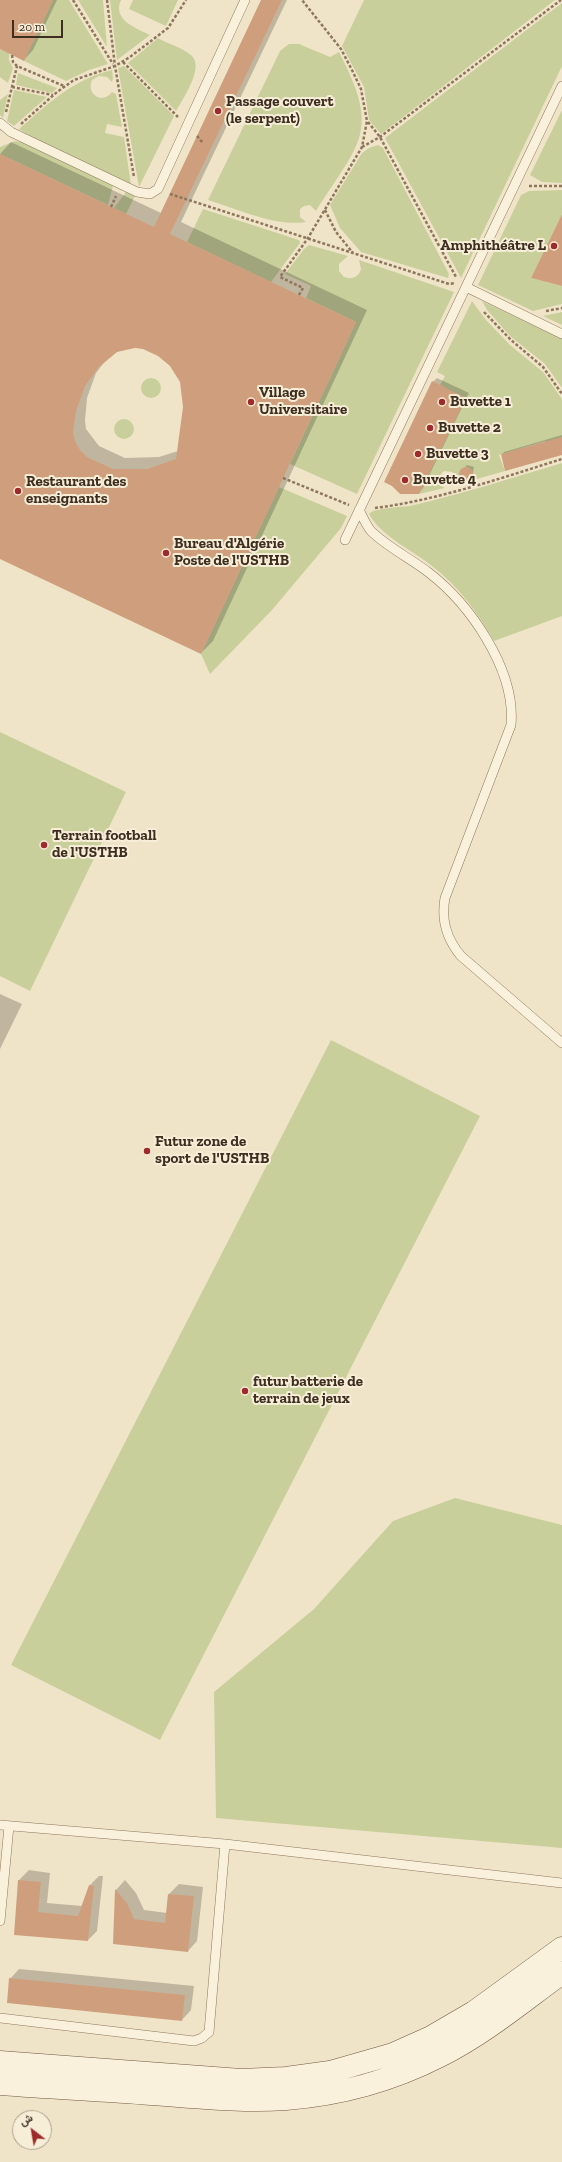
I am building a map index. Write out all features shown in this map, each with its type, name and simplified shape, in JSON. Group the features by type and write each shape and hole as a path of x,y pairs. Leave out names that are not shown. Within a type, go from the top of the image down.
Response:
{"main road":[{"path":"0,2062 241,2080 286,2078 330,2072 393,2054 431,2037 474,2012 562,1948"},
{"path":"0,2084 240,2100 286,2099 328,2094 382,2080 440,2056 485,2030 562,1973"}],"lane":[{"path":"2,125 11,132 137,192 146,195 158,189 245,0"},
{"path":"345,540 562,86"},
{"path":"466,287 562,334"},
{"path":"359,510 372,532 430,573 456,598 483,633 502,672 512,705 511,724 445,898 444,923 449,938 461,956 562,1043"},
{"path":"0,1921 4,1825 225,1844 562,1883"},
{"path":"0,2018 194,2041 202,2038 209,2032 225,1844"}],"path":[{"path":"73,0 115,66"},
{"path":"107,0 115,66 137,192"},
{"path":"11,132 53,95 81,77 123,62 168,28 186,0"},
{"path":"299,295 303,288 280,277 308,238 362,147 367,121 361,89 341,49 302,0"},
{"path":"362,147 380,137 561,0"},
{"path":"2,125 17,66 12,55"},
{"path":"123,62 203,143"},
{"path":"17,66 65,87"},
{"path":"12,87 53,95"},
{"path":"158,189 449,284 458,283 380,137 367,121"},
{"path":"514,186 562,186"},
{"path":"325,210 336,232 354,253"},
{"path":"484,311 511,340 543,367 562,394"},
{"path":"283,478 359,510 411,502 562,459"}],"green space":[{"path":"53,0 69,0 108,64 89,70 66,81 24,61"},
{"path":"78,0 103,0 107,47"},
{"path":"110,0 121,0 119,7 123,18 132,26 150,35 117,60"},
{"path":"133,0 178,0 166,26 129,9"},
{"path":"364,0 555,0 381,134 369,120 364,87 342,46"},
{"path":"562,3 562,66 461,278 385,138"},
{"path":"158,38 185,51 192,56 195,61 196,68 191,84 176,111 128,63"},
{"path":"289,44 299,44 330,57 339,52 352,79 359,101 362,119 360,136 354,151 316,211 310,205 304,206 300,209 300,217 306,222 294,223 269,220 208,200 280,51"},
{"path":"0,49 9,53 9,60 13,68 8,83 0,77"},
{"path":"124,66 174,116 139,187 118,68"},
{"path":"112,70 112,82 107,77 99,76 92,80 91,90 100,98 108,96 112,92 116,94 122,127 107,124 105,133 124,137 131,185 33,138 19,129 73,86 98,74"},
{"path":"18,73 57,88 52,93 16,85"},
{"path":"14,90 47,97 14,126 7,121"},
{"path":"8,94 3,118 0,115 0,100"},
{"path":"562,110 562,183 542,182 530,175"},
{"path":"15,141 27,143 113,186 108,205 0,154 0,147"},
{"path":"378,145 383,148 449,274 448,278 361,252 340,228 330,205 362,153 369,148"},
{"path":"562,190 562,214 531,278 562,286 562,304 533,311 478,285 521,195 529,191"},
{"path":"126,192 135,196 126,214 114,208"},
{"path":"203,209 299,240 300,243 271,282 187,242"},
{"path":"309,245 348,256 339,264 339,271 344,277 347,278 352,278 359,274 361,269 359,260 454,292 357,494 290,464 356,322 306,298 311,286 285,274 304,249"},
{"path":"472,301 486,320 510,345 543,372 562,399 562,437 548,450 545,441 499,455 505,471 477,479 472,476 472,472 468,467 462,468 459,476 456,477 452,472 444,471 439,478 439,483 445,488 419,494 464,400 440,385 445,376 437,372"},
{"path":"482,301 562,339 562,388 545,364 510,336 487,310"},
{"path":"562,312 562,325 543,316"},
{"path":"151,378 158,381 161,388 158,395 151,398 144,395 141,388 144,381"},
{"path":"124,419 131,422 134,429 131,436 124,439 117,436 114,429 117,422"},
{"path":"562,463 562,616 494,641 467,600 451,582 424,560 389,536 369,514 376,510 410,506 487,486"},
{"path":"279,487 347,516 341,528 272,610 210,674 201,654"},
{"name":"Terrain football de l'USTHB","path":"0,732 126,792 30,991 0,976"},
{"name":"futur batterie de terrain de jeux","path":"331,1040 480,1116 160,1740 11,1665"},
{"path":"455,1498 562,1525 562,1848 216,1818 214,1692 314,1609 393,1521"}],"building":[{"path":"0,0 53,0 24,61 0,49"},
{"name":"Village Universitaire","path":"261,0 282,0 170,234 356,322 201,654 0,559 0,154 154,227","holes":["135,348 143,349 158,356 170,366 180,382 183,407 176,459 147,469 113,469 87,457 80,450 73,433 76,411 85,386 99,367 117,352"]},
{"name":"Amphithéâtre L","path":"562,214 562,286 531,278"},
{"path":"432,381 466,398 419,494 400,494 392,486 384,482"},
{"path":"562,437 562,455 505,471 501,454"},
{"path":"466,467 471,469 473,474 471,479 466,481 461,479 459,474 461,469"},
{"path":"18,1880 41,1882 38,1912 78,1916 89,1885 94,1886 88,1941 14,1935"},
{"path":"115,1889 127,1903 134,1919 165,1923 168,1894 194,1896 188,1952 113,1944"},
{"path":"9,1978 185,1995 182,2021 7,2003"}],"place":[{"name":"Passage couvert (le serpent)","path":"218,111"},
{"name":"Amphithéâtre L","path":"554,246"},
{"name":"Village Universitaire","path":"251,402"},
{"name":"Buvette 1","path":"442,402"},
{"name":"Buvette 2","path":"430,428"},
{"name":"Buvette 3","path":"418,454"},
{"name":"Buvette 4","path":"405,480"},
{"name":"Restaurant des enseignants","path":"18,491"},
{"name":"Bureau d'Algérie Poste de l'USTHB","path":"166,553"},
{"name":"Terrain football de l'USTHB","path":"44,845"},
{"name":"Futur zone de sport de l'USTHB","path":"147,1151"},
{"name":"futur batterie de terrain de jeux","path":"245,1391"}]}
